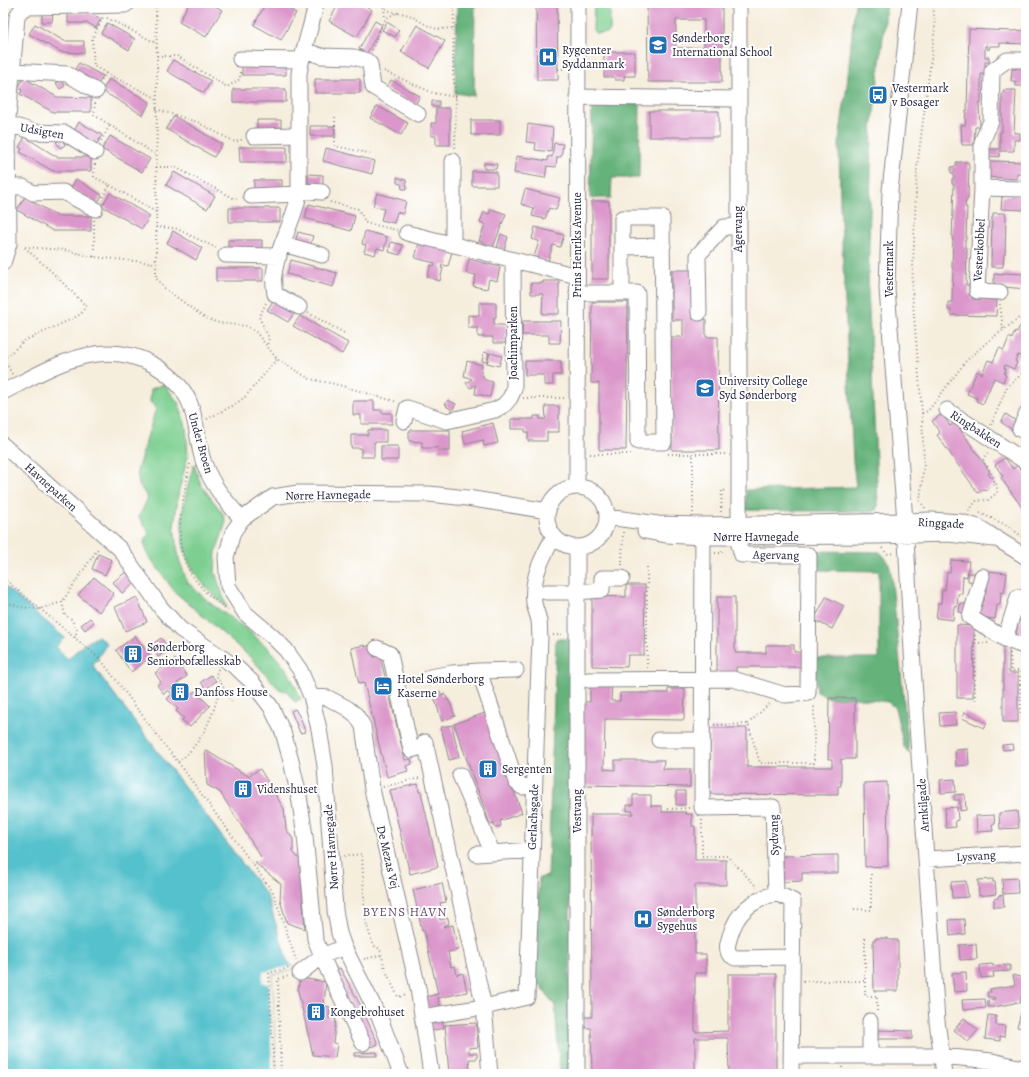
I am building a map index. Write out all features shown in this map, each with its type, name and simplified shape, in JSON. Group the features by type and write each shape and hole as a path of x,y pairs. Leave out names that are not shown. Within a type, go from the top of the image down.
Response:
{"street":[{"name":"Udsigten","path":"3,263 9,244 6,222 8,186 7,120 17,17 15,6 28,7 128,3"},
{"path":"299,307 275,294 274,276 281,250 296,207 299,192 299,74 302,55 312,23 316,3"},
{"name":"Prins Henriks Avenue","path":"577,487 578,3"},
{"name":"Agervang","path":"739,3 739,545 742,554 809,555 808,693"},
{"name":"Vestermark","path":"905,528 887,289 890,191 910,3"},
{"path":"240,59 302,55 354,57 368,63 373,87 418,114"},
{"name":"Vesterkobbel","path":"1000,292 977,291 982,188 982,142 991,120 992,71 1007,60 1026,60"},
{"path":"12,71 67,74 96,91"},
{"path":"577,97 738,99"},
{"name":"Udsigten","path":"7,120 34,132 65,133 95,152"},
{"path":"254,136 299,135"},
{"path":"453,160 453,245"},
{"path":"8,186 23,188 33,193 63,192 95,209"},
{"path":"982,188 1026,189"},
{"path":"251,196 299,192 322,192"},
{"path":"577,293 622,293 637,293 638,442 664,442 662,218 622,218 622,293"},
{"path":"699,313 698,254 724,227 738,226"},
{"path":"407,233 577,276"},
{"path":"622,247 662,246"},
{"path":"226,255 281,250 322,255"},
{"name":"Joachimparken","path":"404,421 407,408 448,421 495,410 504,405 510,398 514,389 513,260"},
{"name":"Under Broen","path":"3,392 62,362 87,355 105,353 126,354 147,361 164,371 180,386 188,399 196,424 205,467 213,482 242,520"},
{"name":"Ringbakken","path":"947,410 1026,462"},
{"path":"1026,415 1020,429 1026,432"},
{"name":"Havneparken","path":"6,453 102,533"},
{"path":"577,487 586,488 595,492 602,499 606,507 607,521 602,534 595,541 587,546 577,547 568,546 554,536 547,520 551,502 558,494 566,489 577,487"},
{"name":"Nørre Havnegade","path":"396,1071 381,1021 344,947 339,933 335,910 325,766 319,729 311,696 300,670 286,650 245,613 228,586 226,557 233,532 242,520 273,497 298,493 429,494 467,498 548,511"},
{"name":"Ringgade","path":"905,528 927,520 961,522 978,527 1026,556"},
{"name":"Nørre Havnegade","path":"607,521 666,535 703,531 905,528"},
{"name":"Ringgade","path":"905,528 996,539"},
{"name":"Arnkilgade","path":"905,528 937,1021 944,1074"},
{"path":"702,808 703,531"},
{"path":"102,533 120,549 161,608 180,629 237,668 252,682 271,707 283,732 299,796 305,836 315,939 363,1043"},
{"name":"Gerlachsgade","path":"422,1017 484,1007 527,996 540,634 539,622 534,605 533,590 535,577 541,561 554,536"},
{"name":"Vestvang","path":"577,547 577,1074"},
{"path":"546,592 602,590 602,578 622,574"},
{"path":"982,576 970,617 1008,645 1026,647"},
{"path":"1008,645 1018,597"},
{"path":"377,648 390,654 411,750 425,744 484,1007 490,1074"},
{"path":"430,678 452,673 516,670"},
{"path":"480,671 516,782 522,787 534,785"},
{"path":"588,680 702,678 734,679 785,695 808,693"},
{"name":"De Mezas Vej","path":"311,696 328,698 346,708 356,715 363,726 372,785 412,961 431,1074"},
{"path":"659,740 702,740"},
{"path":"460,775 485,853 532,850"},
{"name":"Sydvang","path":"702,808 773,808 776,893"},
{"path":"305,836 329,832"},
{"name":"Lysvang","path":"926,859 1026,853"},
{"path":"791,1074 793,901 776,893 761,898 743,910 732,926 727,945 729,954 735,958 792,957"},
{"path":"297,969 344,947"},
{"path":"870,1055 874,1018"},
{"path":"791,1056 941,1056 993,1067 1026,1069"}],"path":[{"path":"232,3 243,3"},
{"path":"380,3 390,12 410,15 429,26 438,29 454,28"},
{"path":"453,160 455,156 456,97 453,73 454,3"},
{"path":"927,520 927,511 920,501 924,464 922,413 912,291 918,161 935,28 933,3"},
{"path":"384,7 385,19 368,63 433,93 456,97"},
{"path":"385,19 399,13"},
{"path":"156,98 94,66 92,39 104,16 157,43"},
{"path":"157,56 177,56 227,87 240,79 240,59"},
{"path":"106,73 96,91 94,115 156,155"},
{"path":"156,109 197,122 235,142 254,136"},
{"path":"335,117 335,146 372,154"},
{"path":"110,125 95,152 94,177 156,212"},
{"path":"156,167 175,167 235,199 251,196"},
{"path":"94,257 95,209 110,185"},
{"path":"322,192 320,199 358,210 366,223 407,233"},
{"path":"156,227 175,228 223,252 226,255"},
{"path":"9,244 24,247 64,250 94,257 156,263"},
{"path":"17,385 4,358 24,341 72,320 81,314 86,306 24,247"},
{"path":"1000,292 1003,330"},
{"path":"267,346 269,338 259,317 270,296 275,294"},
{"path":"299,307 346,334"},
{"path":"922,413 928,411 966,361 1019,318 1026,318"},
{"path":"196,424 234,405 245,397 277,359"},
{"path":"986,436 1007,388 1026,370"},
{"path":"510,398 567,398"},
{"path":"969,511 976,501 988,500 997,493 998,488 989,469 983,461 986,454 992,452"},
{"path":"191,461 183,494 180,520 182,552 188,570 199,586 213,600 239,618 245,613"},
{"path":"721,512 722,494"},
{"path":"3,600 20,607 39,609 62,602 102,533"},
{"path":"622,557 622,574"},
{"path":"646,663 648,566"},
{"path":"3,578 99,658 274,892 297,969 269,973 274,1074"},
{"path":"62,602 65,615 71,619 77,629 75,638"},
{"path":"975,620 975,700"},
{"path":"540,634 576,636"},
{"path":"1008,645 1011,671 1020,671 1021,719"},
{"path":"224,659 216,672 216,675 233,704"},
{"path":"396,684 430,678"},
{"path":"178,762 187,756 196,745 206,727 213,712 221,684"},
{"path":"702,725 748,724 780,693"},
{"path":"748,724 760,763 814,763 814,700 808,693"},
{"path":"386,786 432,775"},
{"path":"668,809 702,808 702,856 727,856 757,886 761,898"},
{"path":"331,857 362,854 365,919 373,945 380,948 386,969 398,997 418,992"},
{"path":"854,910 871,910 871,871"},
{"path":"865,938 865,996 878,996 874,1018"},
{"path":"352,963 382,955"},
{"path":"278,979 281,1074"},
{"path":"792,981 865,981"},
{"path":"842,1066 842,1074"}],"green space":[{"path":"457,3 475,3 474,96 455,93"},
{"path":"594,3 610,3 610,31 608,33 595,33 593,31"},
{"path":"855,3 887,3 872,131 868,288 878,505 876,510 872,512 746,510 746,490 856,487 853,461 840,203 839,140 847,85"},
{"path":"592,103 640,104 639,178 612,178 611,198 590,198"},
{"path":"164,384 179,404 186,427 188,456 179,490 174,527 179,559 187,582 210,603 245,628 268,648 288,671 301,699 295,702 287,691 280,690 250,657 175,592 148,555 144,543 149,533 139,517 148,498 139,485 137,471 156,408 150,402 151,389"},
{"path":"194,464 201,485 223,514 226,522 216,552 215,572 227,608 208,589 197,575 185,552 182,519 188,485"},
{"path":"817,551 880,552 888,561 891,572 909,753 904,747 895,708 888,702 855,698 829,698 817,692 815,658 879,658 879,571 815,570"},
{"path":"556,639 572,639 569,1074 560,1074 555,1006 534,977 539,878 548,876"}],"water":[{"path":"3,585 65,638 56,647 68,659 83,645 98,636 107,643 93,666 267,896 287,960 294,969 272,975 276,1074 3,1074"}],"pier":[{"path":"291,966 294,969 272,975 276,1074 272,1074 269,985 262,982 263,972"}],"building":[{"path":"189,3 210,3 222,10 206,37 179,22"},
{"path":"266,3 279,3 296,13 281,40 254,25"},
{"path":"339,3 361,3 372,10 357,37 329,21"},
{"path":"536,3 557,3 558,80 537,80"},
{"path":"647,3 722,3 722,82 648,82","holes":["676,20 704,20 704,48 676,48"]},
{"path":"42,13 53,13 52,22 42,22"},
{"path":"68,13 90,13 101,19 96,28 88,23 68,23"},
{"path":"375,21 382,25 367,53 359,49"},
{"path":"387,22 399,30 395,37 382,30"},
{"path":"107,23 135,39 129,50 101,33"},
{"path":"35,24 64,41 84,41 84,53 61,52 29,34"},
{"path":"417,25 445,41 429,68 401,52"},
{"path":"969,29 1012,31 1026,30 1026,44 1000,43 1000,46 990,46 989,50 987,49 987,46 985,46 985,57 989,57 989,62 985,62 985,74 981,74 981,103 979,103 980,127 975,127 974,145 962,145 961,125 965,125 966,110 967,111"},
{"path":"604,52 635,52 635,76 624,76 624,80 615,80 615,77 604,77"},
{"path":"173,60 211,81 204,93 167,71"},
{"path":"79,63 103,76 97,86 73,72"},
{"path":"242,65 286,65 286,75 242,75"},
{"path":"1026,68 1026,82 1023,82 1023,86 1016,86 1015,81 1011,81 1012,69"},
{"path":"24,77 57,97 91,98 91,112 53,112 20,94 22,90 18,88"},
{"path":"109,79 150,102 143,115 102,91"},
{"path":"315,79 360,79 360,93 315,93"},
{"path":"62,80 65,86 60,89 56,83"},
{"path":"391,80 420,96 415,105 386,89"},
{"path":"233,89 286,89 286,102 233,102"},
{"path":"1004,90 1016,90 1014,133 1020,133 1020,140 1014,140 1014,151 1000,151 999,157 987,156 987,149 1000,149 1000,132 1002,132 1002,94"},
{"path":"432,101 439,101 439,107 432,107"},
{"path":"377,106 408,123 401,135 370,118"},
{"path":"436,108 450,108 450,145 436,145 436,136 431,136 431,123 436,123"},
{"path":"649,111 719,111 719,137 649,137"},
{"path":"174,116 222,144 214,157 166,129"},
{"path":"257,120 281,120 281,131 257,131"},
{"path":"471,120 500,120 500,135 471,135"},
{"path":"79,122 102,135 97,144 74,131"},
{"path":"528,124 553,128 551,152 535,150 536,143 526,142"},
{"path":"310,126 334,126 335,136 310,136"},
{"path":"110,136 150,159 142,172 102,149"},
{"path":"25,137 57,157 91,157 91,171 53,171 20,152 22,149 19,147"},
{"path":"62,139 65,145 60,148 56,142"},
{"path":"554,143 563,144 561,157 557,157 556,167 547,166 545,178 514,173 516,156 548,161 548,156 552,157"},
{"path":"239,147 287,147 287,162 240,162"},
{"path":"326,148 375,161 372,174 323,161"},
{"path":"956,162 968,162 969,166 968,199 966,199 965,207 967,207 965,240 965,247 967,248 966,285 969,285 969,295 972,295 972,299 997,300 996,316 951,315 951,310 948,310 948,302 952,302 953,268 952,239 954,184 952,184 952,179 954,178 954,173 951,173 951,167 956,166"},
{"path":"987,162 1026,162 1026,174 1017,174 1017,179 986,177"},
{"path":"484,163 497,164 496,169 484,169"},
{"path":"472,171 497,172 497,186 472,186"},
{"path":"174,172 215,196 207,209 166,185"},
{"path":"308,174 323,175 323,185 308,185"},
{"path":"397,177 406,180 407,189 402,189 401,184 397,183"},
{"path":"76,179 102,195 97,204 71,188"},
{"path":"254,180 282,180 282,191 254,191"},
{"path":"525,189 560,198 556,210 549,208 545,219 532,216 534,208 521,204"},
{"path":"110,193 150,216 142,229 102,206"},
{"path":"377,193 406,201 403,214 397,212 394,223 381,220 384,209 373,206"},
{"path":"1006,195 1026,196 1026,210 1001,209 1002,197"},
{"path":"25,197 57,216 91,216 91,231 53,231 17,210"},
{"path":"592,201 609,201 609,279 592,279"},
{"path":"309,204 355,216 351,231 305,218"},
{"path":"229,208 280,208 280,222 229,222"},
{"path":"491,209 506,214 493,247 479,241 485,224 480,222 484,212 489,214"},
{"path":"993,213 1005,213 1006,217 1005,254 1003,267 991,267"},
{"path":"535,227 564,235 560,247 553,245 548,261 534,257 539,241 532,239"},
{"path":"173,231 202,248 196,260 167,243"},
{"path":"365,231 387,237 384,250 377,248 375,255 364,252 366,245 362,244"},
{"path":"298,232 313,236 310,246 295,242"},
{"path":"501,234 508,237 504,250 497,248"},
{"path":"228,240 262,240 262,251 228,251"},
{"path":"391,242 403,245 400,255 389,252"},
{"path":"419,243 452,252 448,266 442,265 441,268 443,268 440,281 427,277 431,265 434,266 435,263 415,258"},
{"path":"469,259 500,267 497,281 489,279 487,289 473,286 476,275 466,273"},
{"path":"291,260 337,273 333,287 287,274"},
{"path":"216,268 263,268 263,281 216,281"},
{"path":"672,270 692,270 692,319 706,319 706,337 718,337 719,450 672,450 671,337 683,337 683,320 672,320"},
{"path":"1003,273 1026,274 1026,289 994,286 994,274 1003,275"},
{"path":"543,281 559,281 559,314 542,314 543,294 531,294 531,283 543,283"},
{"path":"273,301 294,313 288,322 267,310"},
{"path":"592,302 628,302 626,450 599,450 599,383 591,383"},
{"path":"479,303 496,303 496,318 494,318 494,325 506,325 506,343 493,343 493,337 478,337 478,328 468,328 468,315 479,316"},
{"path":"300,316 348,343 342,354 293,326"},
{"path":"523,321 561,321 560,343 549,343 549,335 522,335"},
{"path":"1020,326 1026,329 1025,358 1018,355 1015,361 1017,362 1014,369 1005,365 1004,368 1006,369 1004,374 1006,375 1003,382 994,378 983,404 976,401 977,398 967,394 977,371 982,374 988,360 993,362 999,348 1004,350 1009,337 1012,339 1015,331 1017,332"},
{"path":"484,352 489,353 487,362 482,361"},
{"path":"490,353 502,356 499,366 487,363"},
{"path":"467,361 482,365 481,373 485,380 493,382 490,397 475,394 476,385 470,388 466,383 472,379 464,376"},
{"path":"525,361 561,361 561,375 553,375 553,385 544,385 544,375 525,375"},
{"path":"448,400 456,404 452,410 445,404"},
{"path":"353,401 374,401 374,410 382,410 382,413 392,413 392,424 361,424 361,415 353,415"},
{"path":"545,406 559,406 559,432 547,432 547,441 528,441 528,432 525,432 525,429 511,429 511,419 534,419 534,416 540,416 540,419 546,419"},
{"path":"942,414 950,426 955,422 990,472 988,473 995,483 985,491 984,489 978,493 937,435 940,433 932,421"},
{"path":"1006,414 1020,424 1015,432 1001,422"},
{"path":"493,423 498,443 484,446 483,440 465,444 462,431"},
{"path":"368,430 386,430 386,442 374,442 374,457 361,457 361,448 351,448 351,435 368,435"},
{"path":"450,430 450,451 438,451 438,447 422,448 422,442 409,441 409,431"},
{"path":"381,446 398,446 398,460 381,460"},
{"path":"1005,458 1013,469 1018,465 1026,476 1026,513 1001,478 1003,476 995,465"},
{"path":"98,554 112,560 105,575 92,569"},
{"path":"951,560 969,561 967,577 963,576 962,594 958,594 957,607 954,606 953,620 936,618 938,603 941,603 942,590 945,590 947,572 950,573"},
{"path":"989,571 1007,573 1004,593 1001,592 1000,605 997,605 995,619 979,617 980,601 984,602 985,588 987,589"},
{"path":"126,572 135,583 122,593 113,582"},
{"path":"968,573 974,573 974,582 968,581"},
{"path":"94,577 114,594 99,612 78,595"},
{"path":"626,585 645,585 644,655 628,655 627,667 592,666 592,596 626,597"},
{"name":"Sønderborg Seniorbofællesskab","path":"137,597 147,622 125,631 115,607"},
{"path":"717,597 735,597 735,653 766,653 766,645 794,645 794,652 805,652 805,667 736,667 736,672 717,672"},
{"path":"826,597 844,606 832,629 814,620"},
{"path":"960,604 966,604 965,613 959,612"},
{"path":"1022,608 1026,609 1026,638 1016,637 1018,621 1021,621"},
{"path":"90,618 94,622 85,630 81,625"},
{"path":"957,625 974,626 973,698 957,698"},
{"name":"Sønderborg Seniorbofællesskab","path":"135,636 151,657 131,672 116,650"},
{"path":"161,638 170,649 158,657 150,646"},
{"path":"365,645 365,647 371,645 374,657 380,656 405,760 411,759 412,764 406,766 408,771 387,777 364,683 359,684 351,648"},
{"path":"1003,646 1009,646 1009,673 1018,673 1018,722 1003,722"},
{"name":"Danfoss House","path":"175,659 187,676 171,688 175,691 181,685 191,694 195,691 210,706 190,727 182,720 184,718 176,711 178,709 167,699 172,694 168,690 164,694 157,685 161,682 155,673"},
{"path":"211,675 216,681 206,689 201,682"},
{"path":"590,683 612,683 611,701 620,701 620,693 668,693 668,689 685,689 684,720 605,719 604,769 615,770 615,760 664,760 663,769 690,769 690,787 582,785 582,702 590,702"},
{"path":"440,691 441,695 445,694 448,701 449,700 455,716 442,721 433,694"},
{"path":"829,698 855,698 855,759 841,759 841,786 838,786 838,795 710,794 710,728 747,728 747,767 832,767 832,759 828,759"},
{"path":"295,709 301,719 305,732 300,733 291,711"},
{"path":"955,712 956,725 940,726 939,713"},
{"path":"965,712 987,723 984,728 962,718"},
{"name":"Sergenten","path":"485,713 522,813 500,821 501,826 495,828 494,823 490,824 454,724"},
{"path":"452,725 459,757 449,760 441,727"},
{"path":"1012,744 1013,749 1003,750 1002,745"},
{"path":"968,749 969,765 956,766 955,750"},
{"path":"205,750 248,776 260,769 284,809 286,829 293,839 293,852 300,860 305,929 287,923 280,900 281,884 255,863 261,857 220,792 207,785"},
{"path":"955,779 956,792 941,793 940,780"},
{"path":"887,782 888,866 865,867 864,783"},
{"path":"418,784 438,867 410,874 390,790"},
{"path":"676,791 685,791 685,805 676,805"},
{"path":"964,794 966,810 960,811 960,800 954,800 954,795"},
{"name":"Sønderborg Sygehus","path":"633,795 651,795 651,806 662,806 662,812 686,812 686,814 692,814 692,826 695,826 695,860 726,860 726,885 695,885 695,954 706,954 706,973 695,973 695,1032 728,1031 728,974 776,974 776,1074 729,1074 728,1038 695,1038 695,1074 592,1074 591,1028 585,1028 584,1017 592,1017 591,814 633,814 633,811 627,811 627,805 633,805"},
{"path":"957,807 958,820 955,821 956,827 946,828 945,808"},
{"path":"1017,811 1019,828 1000,829 999,813"},
{"path":"994,815 995,824 992,824 993,831 977,832 976,816"},
{"path":"838,855 838,873 802,873 802,881 783,882 783,856"},
{"path":"1017,878 1018,893 1003,894 1002,879"},
{"path":"993,879 993,882 995,882 996,894 979,896 978,880"},
{"path":"966,881 968,897 952,898 951,882"},
{"path":"442,883 446,902 440,903 442,911 438,912 440,920 448,918 449,924 443,927 453,925 458,950 448,952 451,967 455,966 457,975 463,973 467,992 438,998 440,1006 428,1008 425,997 438,994 413,890"},
{"path":"1003,895 1004,907 994,907 994,899"},
{"path":"964,919 965,934 950,936 949,920"},
{"path":"876,938 898,940 898,991 874,991 873,940 876,940"},
{"path":"976,944 977,959 960,960 959,945"},
{"path":"993,964 993,966 1010,965 1010,971 993,972 994,977 981,978 980,965"},
{"path":"340,968 360,1004 378,1044 372,1047 370,1046 353,1008 333,972"},
{"path":"966,972 967,991 954,992 952,973"},
{"path":"1013,975 1026,979 1026,990 1024,996 1022,995 1020,1003 1015,1002 988,1007 988,1000 995,1001 995,998 988,997 987,992 991,992 990,989 1015,985"},
{"name":"Kongebrohuset","path":"300,978 326,982 324,1006 330,1007 329,1018 336,1019 333,1043 337,1044 335,1057 313,1055 298,991"},
{"path":"985,999 986,1008 963,1010 962,1000"},
{"path":"1021,1013 1026,1014 1026,1029 1017,1027"},
{"path":"988,1015 996,1016 996,1025 1005,1026 1004,1037 1000,1036 1000,1041 985,1039"},
{"path":"441,1017 444,1028 431,1031 429,1019"},
{"path":"964,1018 978,1030 968,1042 954,1030"},
{"path":"476,1023 478,1047 469,1048 469,1053 477,1053 477,1059 469,1059 470,1074 449,1074 445,1025"},
{"path":"878,1030 912,1031 912,1039 878,1039"},
{"path":"377,1052 377,1056 354,1056 354,1053"}],"place":[{"name":"Sønderborg International School","path":"658,45"},
{"name":"Rygcenter Syddanmark","path":"548,57"},
{"name":"Vestermark v Bosager","path":"878,95"},
{"name":"University College Syd Sønderborg","path":"705,388"},
{"name":"Sønderborg Seniorbofællesskab","path":"133,654"},
{"name":"Hotel Sønderborg Kaserne","path":"383,686"},
{"name":"Danfoss House","path":"180,692"},
{"name":"Sergenten","path":"488,769"},
{"name":"Videnshuset","path":"243,789"},
{"name":"Sønderborg Sygehus","path":"643,919"},
{"name":"Kongebrohuset","path":"316,1012"}],"district":[{"name":"BYENS HAVN","path":"405,911"}]}
